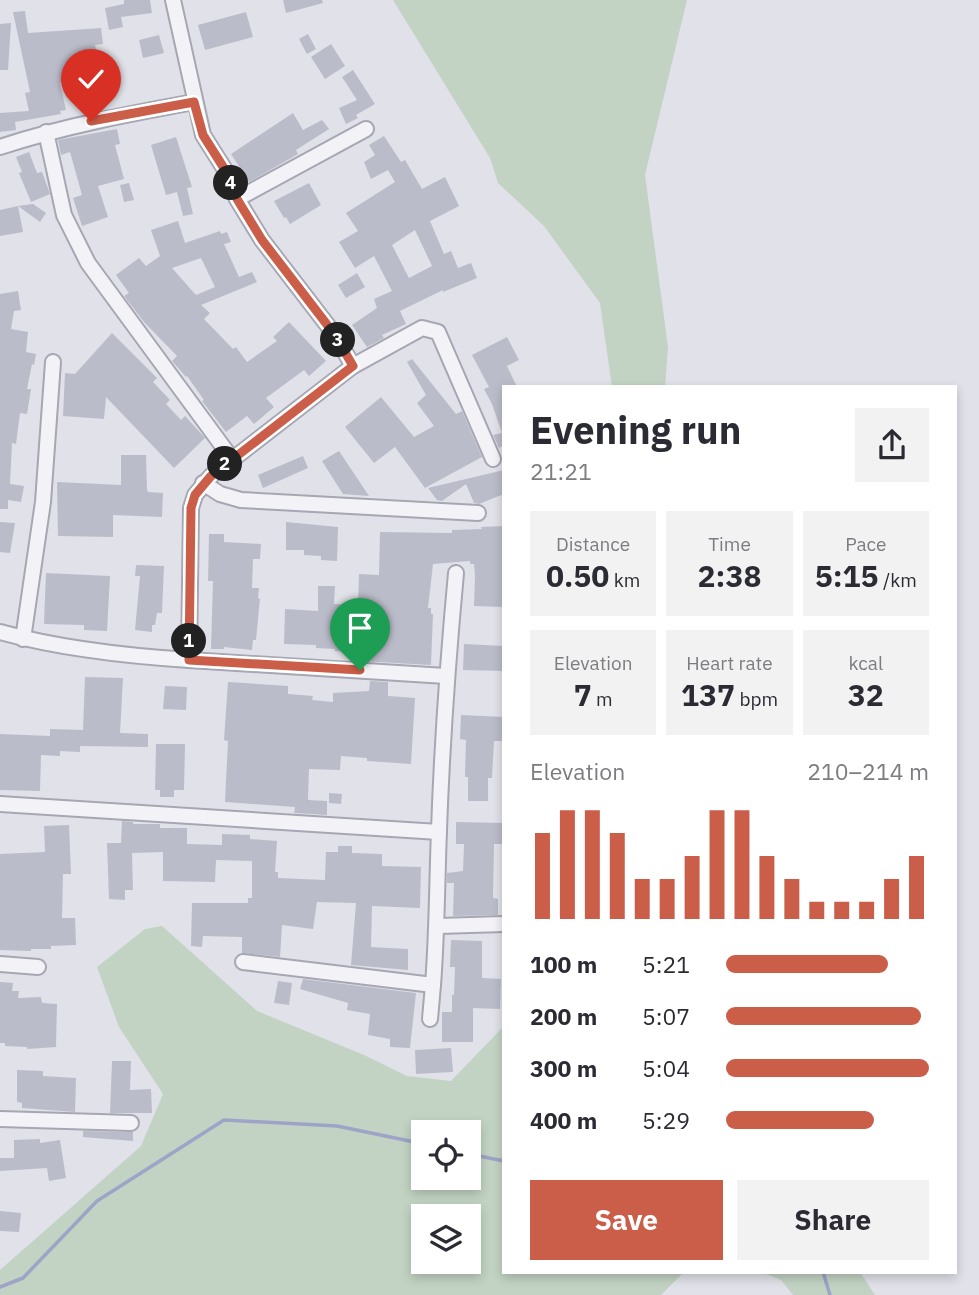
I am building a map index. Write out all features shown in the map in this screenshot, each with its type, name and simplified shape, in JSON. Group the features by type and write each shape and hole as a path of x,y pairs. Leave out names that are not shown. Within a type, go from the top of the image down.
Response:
{"street":[{"path":"173,0 203,135 227,173 237,199 262,240 335,335 353,366"},
{"path":"0,147 46,132 194,102"},
{"path":"237,199 366,129"},
{"path":"46,132 64,215 88,263 232,459"},
{"path":"189,660 191,508 195,495 203,483 232,459 353,366 422,328 438,332 493,459"},
{"path":"23,639 43,502 53,362"},
{"path":"203,483 220,494 241,500 478,513"},
{"path":"430,1019 438,926 446,676 456,573"},
{"path":"0,632 23,639 139,657 446,676"},
{"path":"0,804 439,832"},
{"path":"438,926 502,924"},
{"path":"243,962 433,985"},
{"path":"0,964 38,967"},
{"path":"0,1119 131,1123"}],"green space":[{"path":"393,0 687,0 645,175 668,347 665,385 612,385 600,303 544,226 498,183 490,158"},
{"path":"162,926 257,1011 364,1055 407,1076 451,1081 502,1028 502,1274 682,1274 661,1295 0,1295 0,1270 141,1146 163,1094 119,1027 97,967 145,929"},
{"path":"766,1274 861,1274 875,1295 793,1295 781,1280"}],"building":[{"path":"124,0 150,0 152,13 121,17 123,27 109,30 105,8 124,4"},
{"path":"283,0 322,0 323,3 286,13"},
{"path":"25,11 28,33 101,28 103,44 95,45 99,61 66,69 69,81 60,83 66,110 60,111 61,114 15,122 16,130 0,132 0,113 29,111 25,93 30,92 13,12"},
{"path":"246,12 253,37 205,50 198,25"},
{"path":"11,23 8,70 0,70 0,24"},
{"path":"308,34 316,49 307,54 299,39"},
{"path":"159,35 164,53 143,58 139,40"},
{"path":"331,44 345,66 325,79 311,57"},
{"path":"353,70 375,104 346,124 339,108 357,100 342,77"},
{"path":"293,113 303,130 322,120 329,129 296,150 298,154 249,182 231,154"},
{"path":"117,129 120,144 115,145 124,179 98,186 108,217 82,226 73,198 82,195 70,152 61,155 58,140"},
{"path":"384,136 401,162 405,160 422,189 445,177 459,206 430,221 444,254 451,251 458,268 471,263 477,278 443,290 400,311 406,324 382,335 384,338 367,347 352,325 377,308 374,299 392,291 374,256 355,268 339,242 358,231 346,213 395,182 388,170 371,179 364,162 375,155 369,145","holes":["415,230 432,266 409,278 392,245"]},
{"path":"176,137 192,187 187,188 193,214 183,216 177,192 166,195 151,145"},
{"path":"29,152 37,173 42,172 50,194 31,202 19,173 22,172 16,157"},
{"path":"129,183 134,200 124,202 120,185"},
{"path":"309,183 321,205 290,224 274,201"},
{"path":"33,204 46,213 40,222 18,206"},
{"path":"18,206 23,232 0,236 0,210"},
{"path":"178,221 185,243 220,231 221,234 227,232 231,242 224,244 239,277 252,272 257,282 201,305 210,313 204,319 233,349 236,347 247,362 277,341 273,337 289,322 326,361 309,376 304,370 266,398 274,407 254,424 247,416 226,432 187,376 172,361 177,356 144,322 124,296 129,293 116,275 139,258 146,266 160,256 151,230","holes":["201,258 215,287 196,295 172,268"]},
{"path":"357,273 365,287 346,298 338,285"},
{"path":"18,291 21,310 14,311 11,329 28,332 26,352 36,354 27,389 31,389 27,414 20,413 16,444 12,443 10,484 24,486 21,502 8,500 8,509 0,509 0,294"},
{"path":"112,333 157,378 153,382 170,400 166,404 181,420 185,416 205,438 174,468 106,397 104,419 63,416 65,373 75,374"},
{"path":"507,337 519,360 507,366 516,385 502,385 502,433 484,389 489,387 472,355"},
{"path":"412,359 456,414 462,411 482,457 425,488 395,447 374,463 345,427 381,397 414,437 434,426 417,403 426,395 407,362"},
{"path":"502,433 502,446 499,448 493,435"},
{"path":"339,451 369,496 343,494 322,461"},
{"path":"121,455 146,455 147,490 163,493 162,517 113,515 113,537 58,536 57,482 121,485"},
{"path":"303,456 308,468 263,488 258,475"},
{"path":"502,470 502,495 479,504 474,503 466,484 442,501 437,500 428,488"},
{"path":"0,522 15,523 10,553 0,552"},
{"path":"286,522 338,527 337,561 304,555 304,550 286,550"},
{"path":"502,526 502,607 474,606 475,575 474,564 470,564 470,561 433,564 428,608 431,608 433,614 431,665 360,661 360,652 316,648 316,645 284,644 285,609 318,611 318,586 335,586 334,604 358,605 359,574 379,575 380,532 452,533 452,530 482,529 481,527"},
{"path":"209,534 224,534 224,542 261,544 260,559 253,559 252,588 259,588 260,599 256,640 253,640 252,650 224,647 211,649 213,581 208,581"},
{"path":"136,565 164,566 162,613 157,613 152,632 135,630 140,576 135,576"},
{"path":"46,573 110,576 107,631 84,630 84,625 44,624"},
{"path":"464,644 502,646 502,671 463,670"},
{"path":"85,677 123,678 120,733 148,734 148,747 80,746 80,752 60,751 60,756 41,755 40,791 0,790 0,734 50,736 50,729 83,730"},
{"path":"370,681 388,682 388,696 415,698 411,764 341,756 340,770 309,769 308,800 327,801 327,815 294,813 295,807 225,802 228,741 224,740 228,682 288,686 288,694 313,696 312,700 333,702 333,693 369,691"},
{"path":"165,686 187,687 186,710 163,709"},
{"path":"461,715 502,717 502,741 494,741 492,778 488,778 488,801 468,801 468,777 465,777 466,740 460,739"},
{"path":"156,744 185,744 184,790 174,790 174,797 160,797 160,790 155,790"},
{"path":"329,793 342,794 341,804 329,803"},
{"path":"122,821 133,824 160,824 160,828 187,828 187,844 222,845 222,834 250,835 250,839 277,841 275,872 278,872 278,878 325,880 326,852 338,852 338,846 352,846 352,853 382,854 382,866 421,867 420,908 372,906 371,947 408,949 408,970 351,965 356,903 317,902 313,929 282,925 280,957 242,953 242,937 203,936 202,947 191,946 192,903 248,903 248,898 252,898 252,861 216,860 215,882 163,881 163,852 132,853 133,890 125,890 125,900 109,899 107,843 121,843"},
{"path":"456,822 502,823 502,844 494,844 493,898 498,899 498,915 453,916 454,883 447,883 447,873 463,871 464,844 456,844"},
{"path":"69,825 71,874 63,874 62,918 75,918 76,945 51,946 51,949 31,951 0,950 0,854 45,852 44,826"},
{"path":"451,940 482,941 482,978 501,979 500,1009 473,1008 473,1042 442,1042 442,1012 452,1012 454,995 455,967 450,967"},
{"path":"303,979 416,993 410,1048 390,1047 390,1039 368,1035 370,1014 347,1010 348,1003 300,989"},
{"path":"278,981 292,983 289,1005 274,1003"},
{"path":"0,982 13,983 12,991 19,991 18,998 41,997 42,1003 57,1004 56,1047 27,1049 0,1043"},
{"path":"451,1048 453,1072 416,1074 415,1050"},
{"path":"112,1061 131,1061 130,1090 151,1089 152,1113 110,1113"},
{"path":"17,1070 43,1071 43,1076 76,1078 75,1112 22,1108 22,1103 17,1102"},
{"path":"83,1131 133,1132 133,1141 83,1137"},
{"path":"40,1139 40,1143 60,1140 66,1178 49,1181 47,1168 0,1171 0,1158 14,1158 14,1140"},
{"path":"0,1211 21,1213 19,1232 0,1231"}],"waterway":[{"path":"0,1287 23,1278 97,1201 224,1120 337,1126 411,1141"},
{"path":"481,1156 502,1161"},
{"path":"824,1274 830,1295"}],"route":[{"path":"91,121 194,102 203,135 227,173 237,199 262,240 335,335 353,366 232,459 203,483 195,495 191,508 189,660 360,670"}]}
